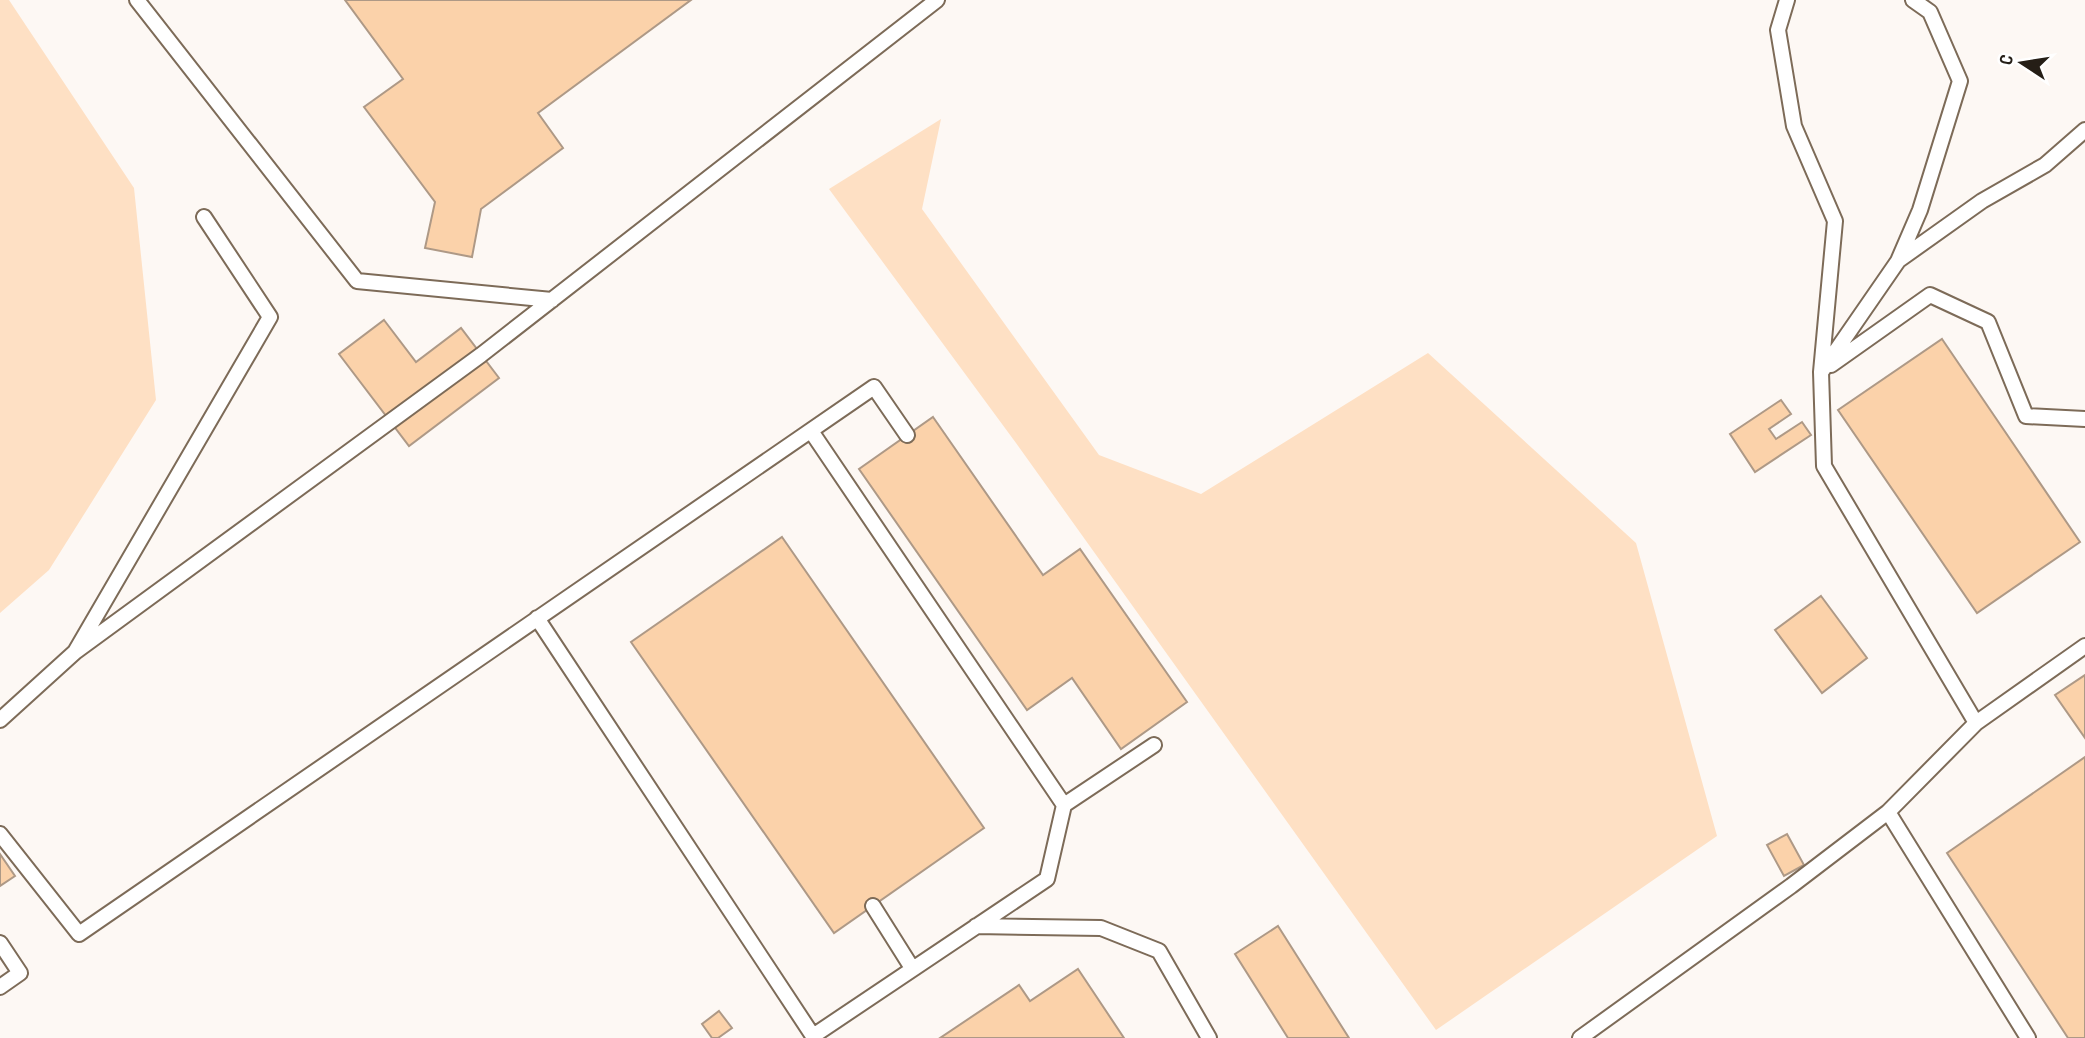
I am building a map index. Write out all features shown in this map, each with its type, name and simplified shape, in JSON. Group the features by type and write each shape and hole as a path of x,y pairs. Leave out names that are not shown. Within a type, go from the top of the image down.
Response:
{"lane":[{"path":"137,0 357,281 552,300"},
{"path":"0,720 75,652 391,422 937,0"},
{"path":"1787,0 1778,30 1794,126 1835,221 1821,372 1824,466 1976,723"},
{"path":"1821,372 1898,261 1920,210 1960,81 1930,12 1913,0"},
{"path":"1898,261 1982,201 2045,165 2085,130"},
{"path":"75,652 270,317 204,217"},
{"path":"1821,372 1930,295 1987,322 2026,416 2085,419"},
{"path":"0,834 79,934 874,387 907,435"},
{"path":"811,431 1064,805"},
{"path":"537,618 813,1037 1047,879 1064,805 1154,745"},
{"path":"1580,1038 1791,886 1888,812 1976,723 2085,646"},
{"path":"1888,812 2028,1038"},
{"path":"873,906 912,968"},
{"path":"976,926 1101,928 1159,951 1209,1038"},
{"path":"0,943 20,973 0,987"}],"shaded area":[{"path":"0,0 9,0 134,188 156,400 49,570 0,613"},
{"path":"941,119 922,209 1099,455 1201,494 1428,353 1636,543 1717,836 1436,1030 1016,443 829,189"}],"building":[{"path":"345,0 691,0 538,113 563,148 481,209 472,257 425,248 435,202 364,107 403,79"},
{"path":"384,320 416,362 461,328 499,378 409,446 339,354"},
{"path":"1942,339 2080,542 1977,613 1838,410"},
{"path":"1781,400 1791,414 1769,429 1776,439 1802,422 1811,435 1755,472 1730,434"},
{"path":"933,417 1043,575 1080,549 1187,702 1121,749 1072,678 1027,710 859,469"},
{"path":"782,537 984,828 834,933 631,642"},
{"path":"1821,596 1867,658 1822,693 1775,630"},
{"path":"2085,675 2085,738 2055,695"},
{"path":"2085,757 2085,1038 2068,1038 1947,853"},
{"path":"1787,834 1804,865 1784,876 1767,845"},
{"path":"0,854 15,876 0,886"},
{"path":"1278,926 1349,1038 1288,1038 1235,954"},
{"path":"1078,969 1124,1038 940,1038 1019,985 1030,1001"},
{"path":"719,1011 732,1028 718,1038 712,1038 702,1024"}]}
